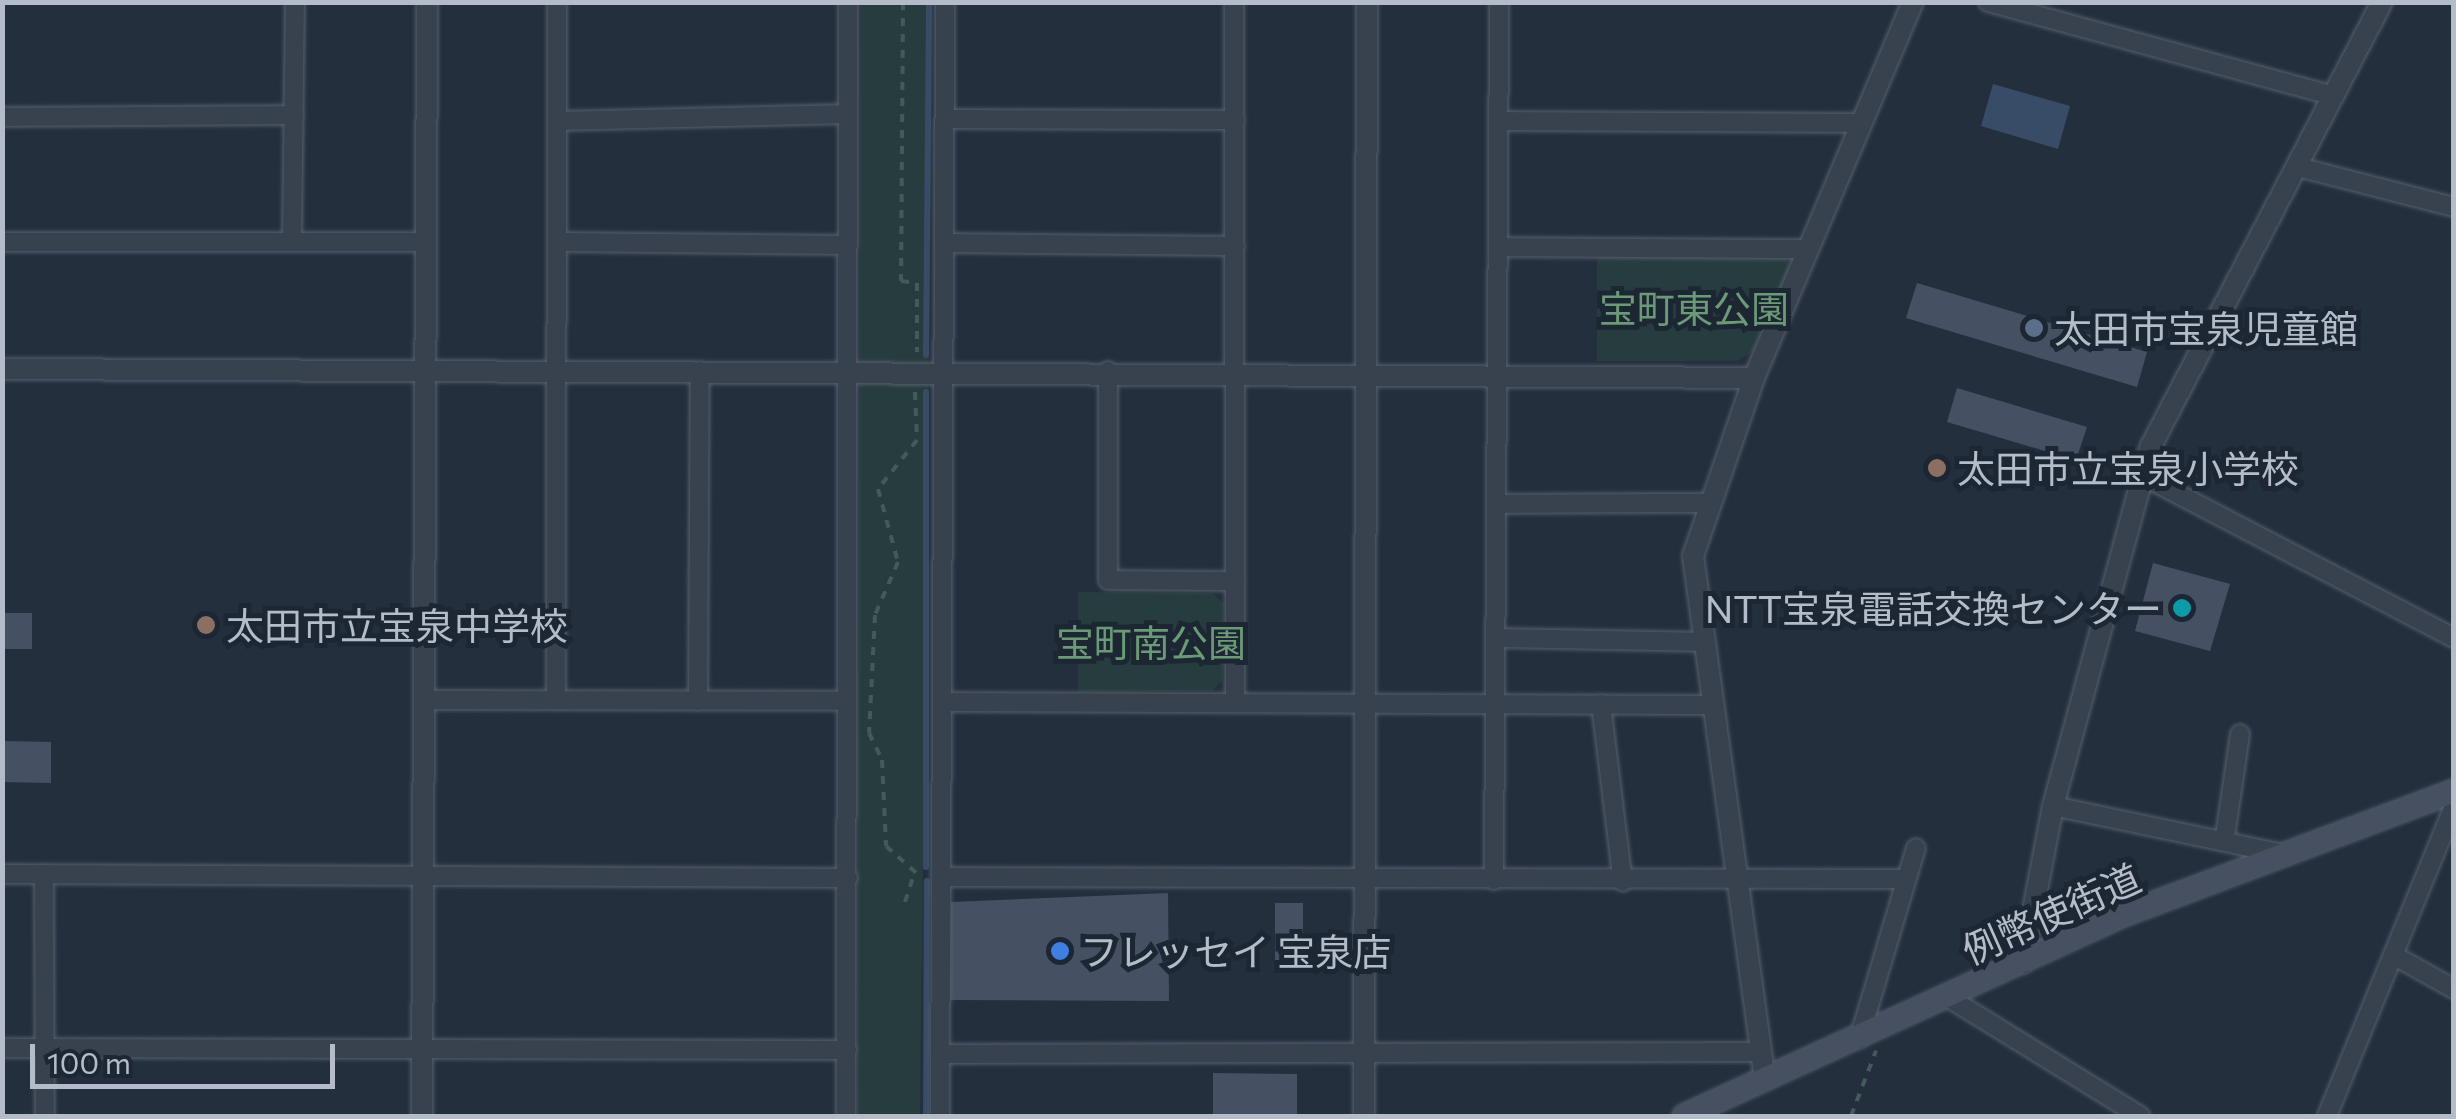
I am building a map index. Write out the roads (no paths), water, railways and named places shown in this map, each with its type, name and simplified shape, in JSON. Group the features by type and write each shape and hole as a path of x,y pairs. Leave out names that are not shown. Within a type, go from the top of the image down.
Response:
{"main road":[{"name":"例幣使街道","path":"1684,1116 1885,1028 2023,962 2283,854 2454,791"}],"street":[{"path":"292,242 295,2"},
{"path":"422,1116 427,2"},
{"path":"556,700 557,2"},
{"path":"846,1116 848,2"},
{"path":"940,1116 945,2"},
{"path":"1234,2 1235,703"},
{"path":"1364,1116 1367,2"},
{"path":"1494,880 1499,2"},
{"path":"1765,1080 1700,642 1693,556 1705,502 1754,378 1913,2"},
{"path":"1988,2 2334,96"},
{"path":"2023,962 2053,806 2140,475 2382,2"},
{"path":"557,121 848,114"},
{"path":"2,118 294,115"},
{"path":"946,119 1235,120"},
{"path":"1498,121 1862,123"},
{"path":"2298,166 2454,207"},
{"path":"2,242 426,242"},
{"path":"558,242 848,245"},
{"path":"944,244 1235,246"},
{"path":"1498,247 1809,248"},
{"path":"2,369 916,374 1236,371 1754,378"},
{"path":"698,701 700,371"},
{"path":"1108,371 1108,580 1235,581"},
{"path":"2140,475 2454,638"},
{"path":"1497,504 1705,502"},
{"path":"1497,638 1700,642"},
{"path":"424,700 847,701"},
{"path":"942,702 1710,704"},
{"path":"1601,704 1623,882"},
{"path":"2225,838 2240,734"},
{"path":"2053,806 2225,838 2283,854"},
{"path":"2327,1116 2454,806"},
{"path":"1859,1039 1916,848"},
{"path":"2,874 848,878"},
{"path":"44,874 44,1116"},
{"path":"941,878 1906,880"},
{"path":"2393,955 2454,990"},
{"path":"1948,998 2140,1116"},
{"path":"2,1048 847,1050"},
{"path":"940,1054 1760,1052"}],"water":[{"path":"1993,84 2070,106 2058,149 1981,126"}],"waterway":[{"path":"926,355 929,2"},
{"path":"926,392 926,867"},
{"path":"926,1116 927,881"}],"place":[{"name":"太田市宝泉児童館","path":"2034,328"},
{"name":"太田市立宝泉小学校","path":"1937,468"},
{"name":"NTT宝泉電話交換センター","path":"2182,608"},
{"name":"太田市立宝泉中学校","path":"206,625"},
{"name":"フレッセイ 宝泉店","path":"1060,951"}],"park label":[{"name":"宝町東公園","path":"1694,308"},
{"name":"宝町南公園","path":"1151,642"}]}
